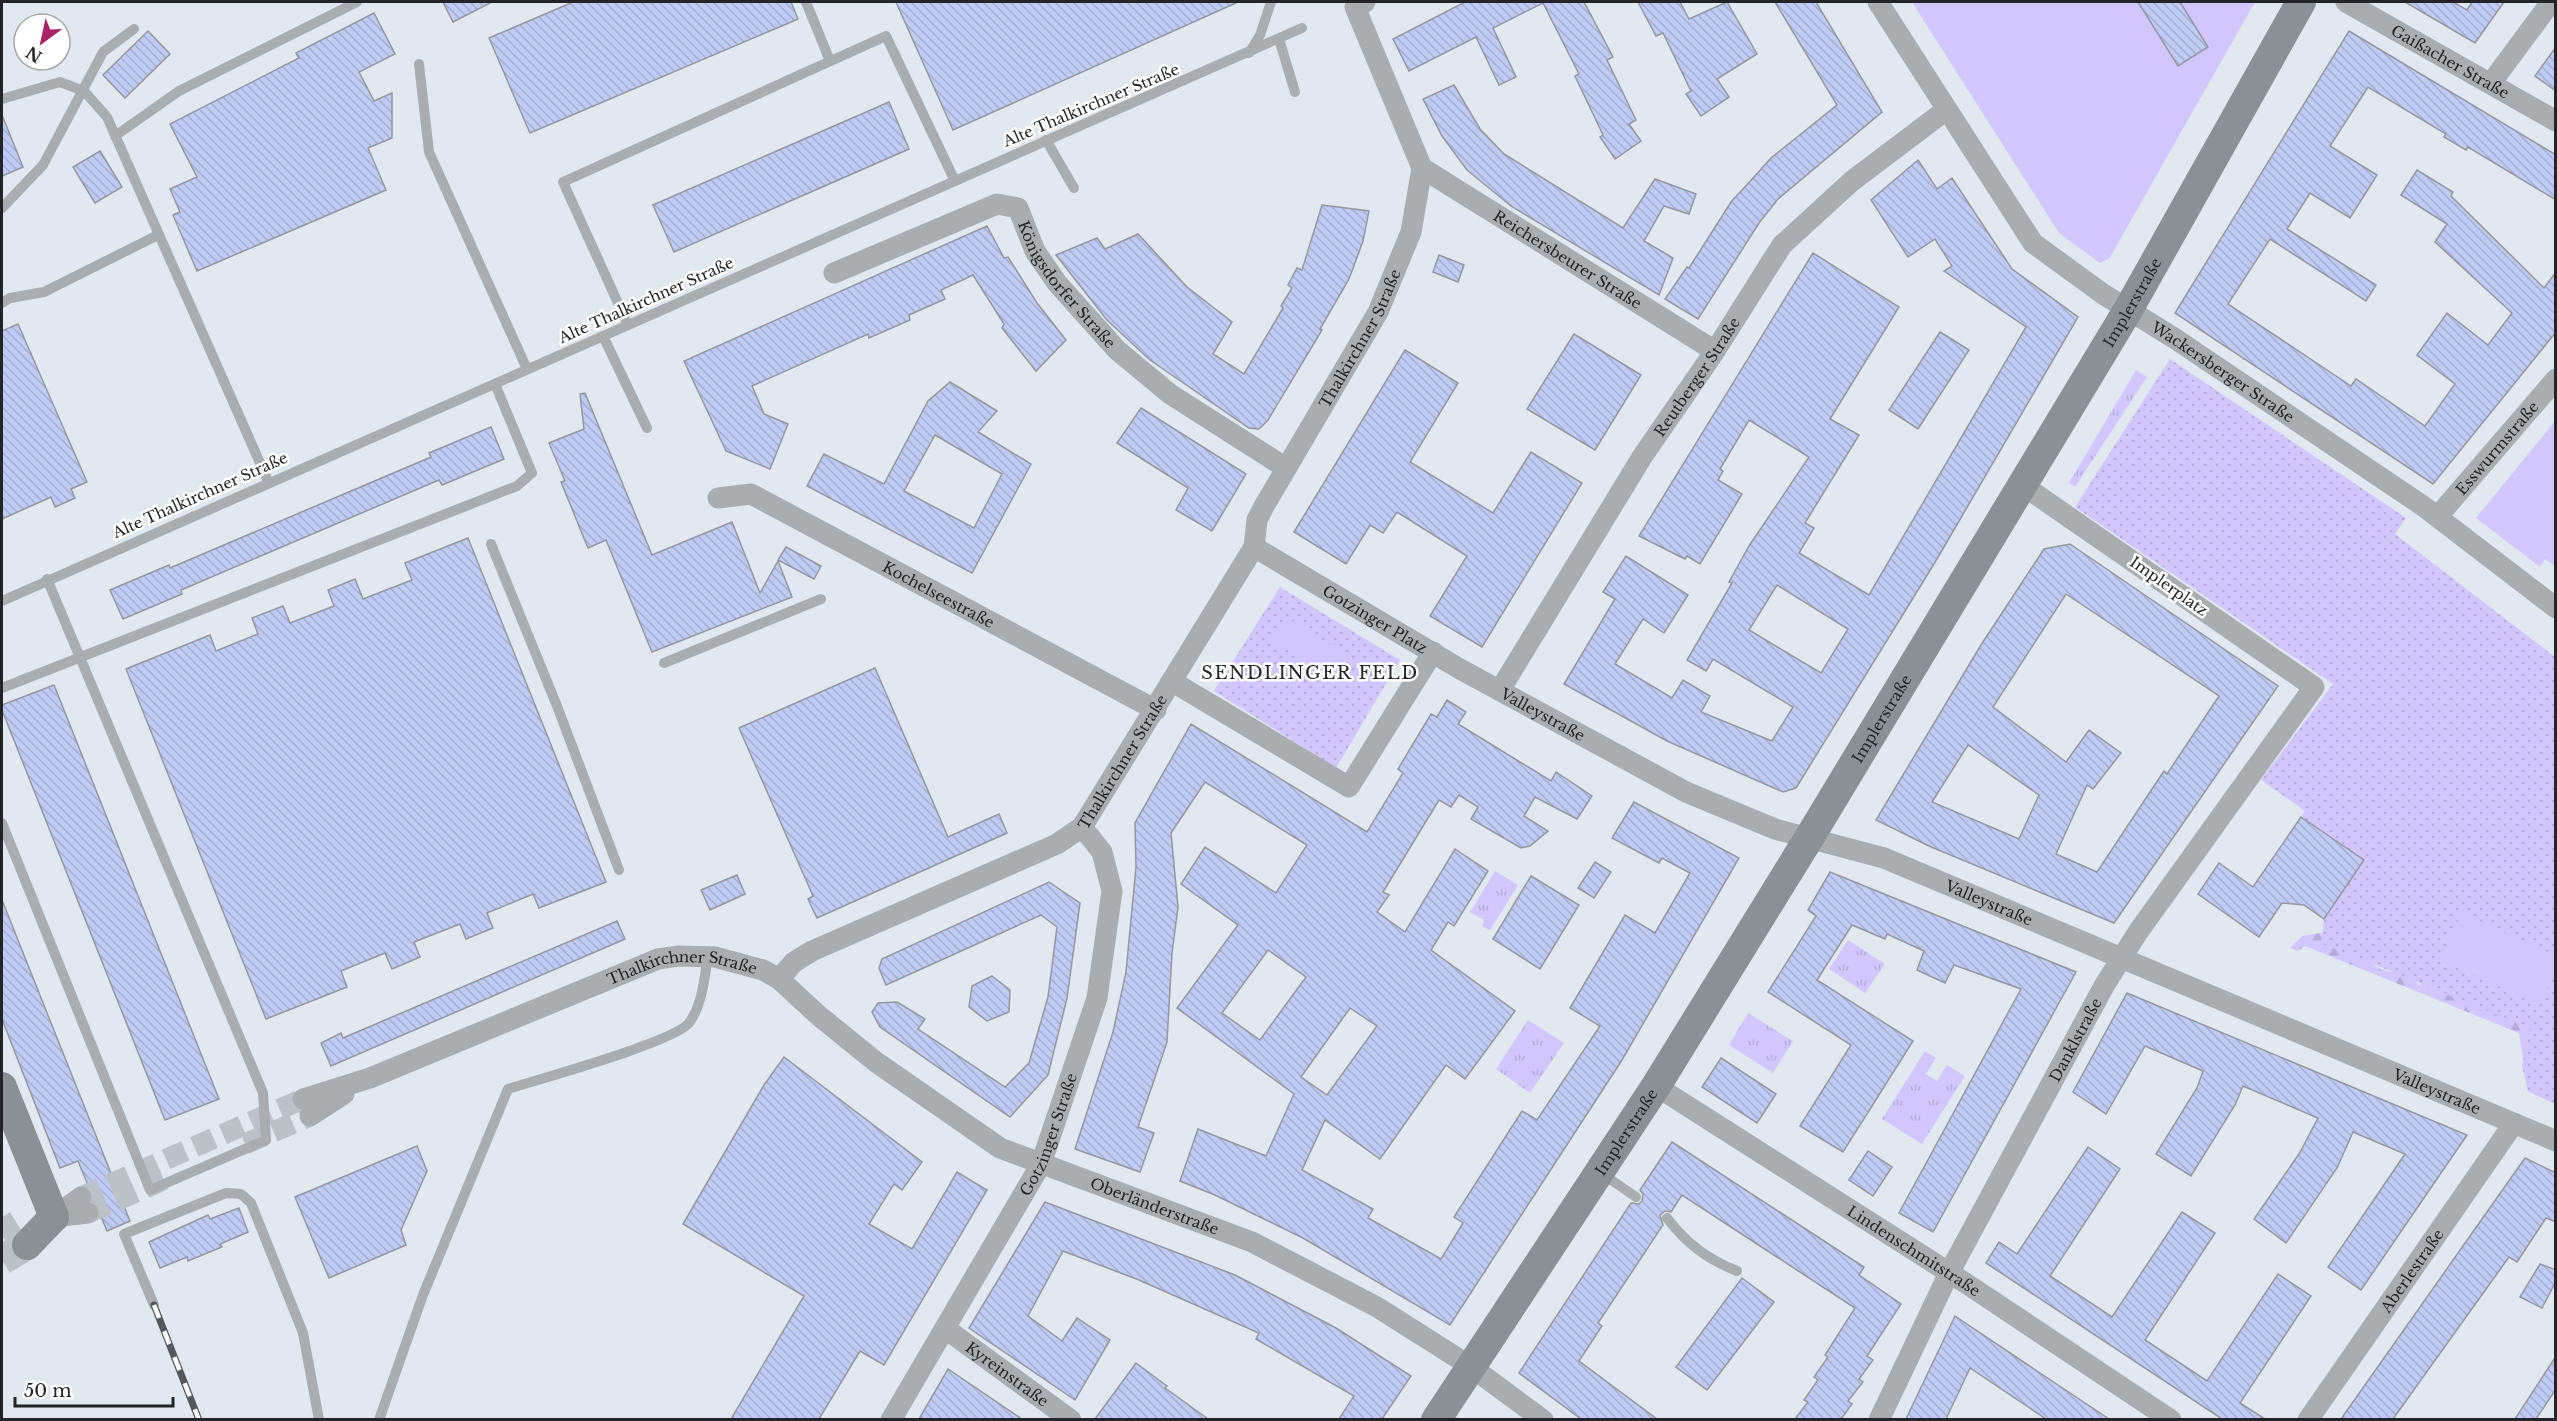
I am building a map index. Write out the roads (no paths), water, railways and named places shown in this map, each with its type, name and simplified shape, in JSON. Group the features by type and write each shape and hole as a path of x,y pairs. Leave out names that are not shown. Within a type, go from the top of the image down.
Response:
{"main road":[{"name":"Implerstraße","path":"1436,1419 1479,1373 1599,1171 1656,1086 2024,486 2128,310 2301,2"},
{"path":"2,1087 54,1217 22,1235"}],"street":[{"path":"1365,2 1355,7 1422,168"},
{"name":"Wackersberger Straße","path":"1878,2 2033,243 2059,264 2438,516 2556,608"},
{"name":"Gaißacher Straße","path":"2346,2 2492,82 2556,121"},
{"path":"2492,82 2551,2"},
{"name":"Reutberger Straße","path":"1500,690 1642,457 1715,351 1782,245 1852,181 1946,110"},
{"name":"Reichersbeurer Straße","path":"1422,168 1715,351"},
{"name":"Thalkirchner Straße","path":"306,1107 370,1078 658,959 679,956 708,957 748,964 779,979 794,962 812,951 1057,844 1082,826 1156,710 1254,547 1257,520 1378,312 1411,232 1422,168"},
{"name":"Königsdorfer Straße","path":"834,273 997,204 1018,208 1035,251 1057,283 1117,350 1170,394 1286,468"},
{"name":"Esswurmstraße","path":"2438,516 2556,379"},
{"name":"Implerplatz","path":"2024,486 2314,687"},
{"name":"Kochelseestraße","path":"718,498 751,494 1156,710"},
{"name":"Gotzinger Platz","path":"1173,682 1349,787 1433,652 1254,547"},
{"name":"Valleystraße","path":"1433,652 1643,770 1706,802 1752,820 1809,838 1868,852 2556,1141"},
{"name":"Danklstraße","path":"1879,1419 1949,1273 2121,958 2198,846 2314,687"},
{"name":"Gotzinger Straße","path":"891,1419 1041,1164 1097,998 1112,891 1102,852 1082,826"},
{"name":"Oberländerstraße","path":"779,979 811,1009 868,1055 957,1120 1000,1148 1252,1242 1377,1307 1479,1373 1543,1419"},
{"name":"Lindenschmitstraße","path":"1656,1086 1949,1273 2171,1419"},
{"name":"Aberlestraße","path":"2308,1419 2514,1123"},
{"path":"54,1217 85,1205"},
{"name":"Kyreinstraße","path":"946,1329 1071,1419"}],"lane":[{"path":"115,136 179,91 357,2"},
{"path":"806,2 830,61"},
{"path":"1248,54 1260,35 1271,2"},
{"name":"Alte Thalkirchner Straße","path":"2,601 47,579 495,384 954,179 1248,54 1302,28"},
{"path":"2,208 44,165 103,52 134,29"},
{"path":"628,325 563,182 830,61 886,36 954,179"},
{"path":"1280,39 1295,92"},
{"path":"419,64 429,152 528,369"},
{"path":"2,99 60,82 84,91 107,117 268,482"},
{"path":"1046,140 1074,188"},
{"path":"2,303 10,298 44,292 158,235"},
{"path":"603,336 646,428"},
{"path":"2,688 517,486 532,473 495,384"},
{"path":"491,544 557,706 619,870"},
{"path":"2,823 150,1190 266,1140 263,1093 47,579"},
{"path":"664,663 821,599"},
{"path":"378,1419 423,1295 508,1089 622,1053 682,1030 697,1008 708,957"},
{"path":"1599,1171 1636,1197"},
{"path":"154,1305 124,1234 226,1193 234,1192 246,1198 303,1333 320,1419"},
{"path":"1667,1218 1698,1252 1713,1262 1737,1271"}],"tunnel":[{"path":"81,1197 303,1099"},
{"path":"245,1144 310,1116"},
{"path":"88,1213 170,1177"},
{"path":"2,1235 18,1225"},
{"path":"2,1260 27,1245"}],"railway":[{"path":"154,1305 199,1420"}],"district":[{"name":"SENDLINGER FELD","path":"1310,673"}]}
